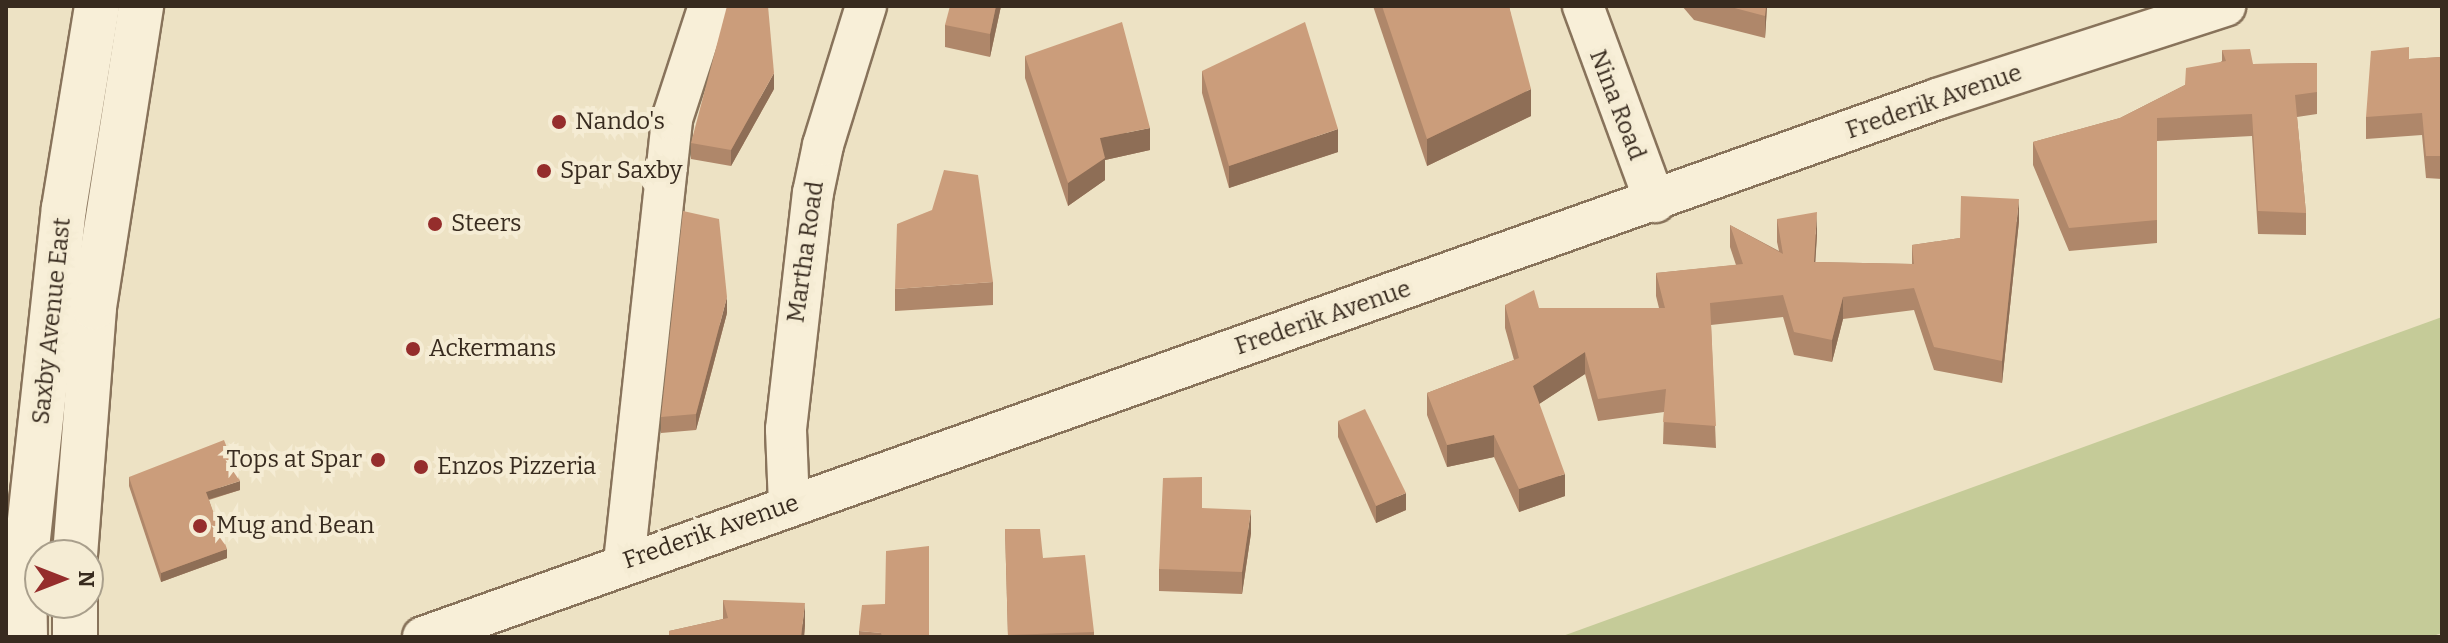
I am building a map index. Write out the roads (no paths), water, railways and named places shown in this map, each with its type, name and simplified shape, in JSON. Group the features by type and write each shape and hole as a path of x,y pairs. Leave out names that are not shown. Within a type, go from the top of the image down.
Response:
{"street":[{"name":"Saxby Avenue East","path":"25,637 24,575 62,223 97,6"},
{"name":"Saxby Avenue East","path":"76,539 94,307 141,6"},
{"path":"624,562 672,119 709,6"},
{"name":"Martha Road","path":"789,505 786,429 813,193 866,6"},
{"name":"Nina Road","path":"1583,6 1655,202"},
{"name":"Frederik Avenue","path":"423,637 624,562 1655,202 1937,99 2225,6"}],"place":[{"name":"Nando's","path":"559,122"},
{"name":"Spar Saxby","path":"544,171"},
{"name":"Steers","path":"435,224"},
{"name":"Ackermans","path":"413,349"},
{"name":"Tops at Spar","path":"378,460"},
{"name":"Enzos Pizzeria","path":"421,467"},
{"name":"Mug and Bean","path":"200,526"}]}
